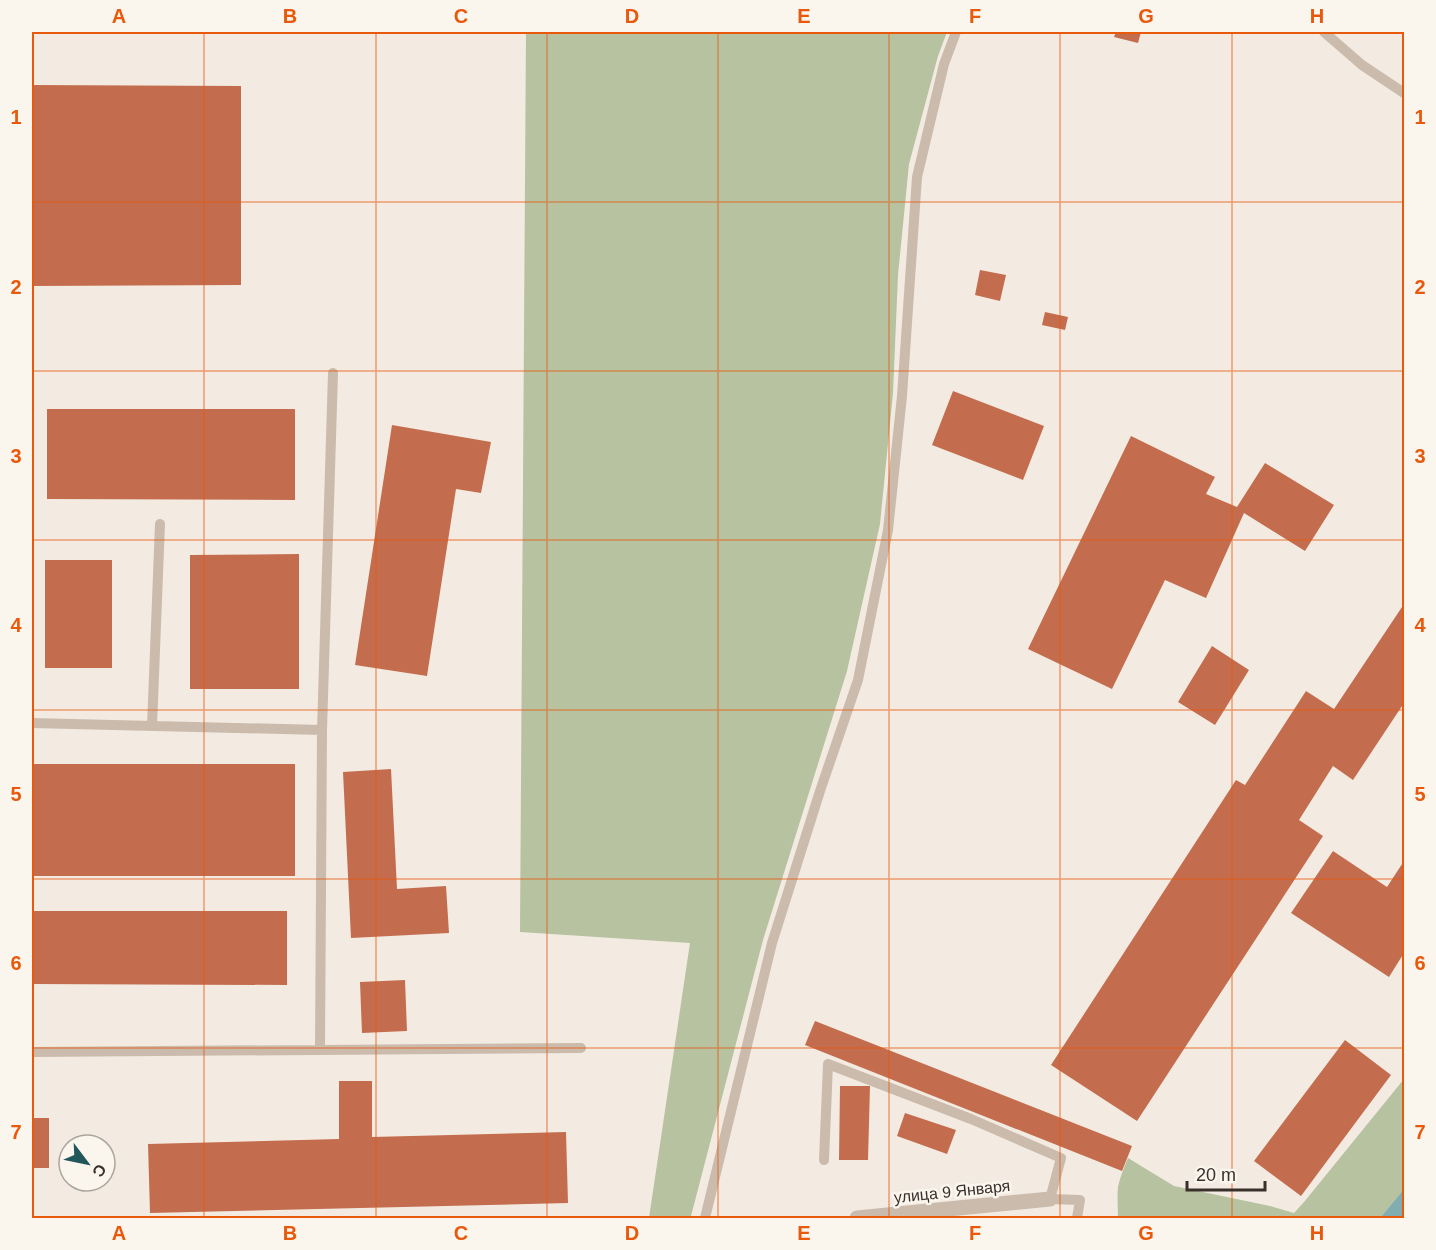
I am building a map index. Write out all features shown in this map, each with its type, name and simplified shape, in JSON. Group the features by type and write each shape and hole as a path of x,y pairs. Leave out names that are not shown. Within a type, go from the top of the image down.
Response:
{"street":[{"name":"улица 9 Января","path":"858,1218 1050,1199"}],"lane":[{"path":"705,1218 772,943 858,680 888,530 902,396 916,177 944,64 956,32"},
{"path":"1324,32 1362,65 1404,93"},
{"path":"320,1050 322,730 333,372"},
{"path":"152,726 160,524"},
{"path":"32,723 322,730"},
{"path":"32,1052 580,1048"},
{"path":"824,1160 828,1064 970,1119 1061,1158 1050,1199 1080,1200 1077,1218"}],"green space":[{"path":"526,32 947,32 938,56 909,164 898,275 893,393 880,524 847,671 763,940 691,1216 649,1218 690,943 520,932"},
{"path":"1404,1079 1404,1189 1380,1218 1118,1218 1118,1187 1128,1158 1174,1186 1294,1213"}],"water":[{"path":"1404,1189 1404,1218 1380,1218"}],"building":[{"path":"1116,32 1141,32 1138,43 1114,37"},
{"path":"32,85 241,86 241,285 32,286"},
{"path":"980,270 1006,275 1000,301 975,295"},
{"path":"1045,312 1068,317 1065,330 1042,325"},
{"path":"953,391 1044,426 1023,480 932,445"},
{"path":"47,409 295,409 295,500 47,499"},
{"path":"392,425 491,442 481,493 456,489 427,676 355,665"},
{"path":"1131,436 1215,477 1206,494 1237,507 1265,463 1334,505 1305,551 1244,513 1206,598 1165,580 1112,689 1028,649"},
{"path":"299,554 299,689 190,689 190,555"},
{"path":"45,560 112,560 112,668 45,668"},
{"path":"1404,604 1404,703 1353,780 1333,766 1299,820 1323,836 1137,1121 1051,1065 1236,780 1245,785 1306,691 1334,709"},
{"path":"1212,646 1249,670 1215,725 1178,702"},
{"path":"32,764 295,764 295,876 32,876"},
{"path":"391,769 397,889 446,886 449,933 351,938 343,772"},
{"path":"1333,851 1387,887 1404,861 1404,953 1389,977 1291,913"},
{"path":"32,911 287,911 287,985 32,984"},
{"path":"405,980 407,1031 362,1033 360,982"},
{"path":"815,1021 1132,1146 1122,1171 805,1045"},
{"path":"1345,1040 1391,1075 1301,1196 1254,1161"},
{"path":"339,1081 372,1081 372,1137 566,1132 568,1203 150,1213 148,1144 339,1139"},
{"path":"840,1086 870,1086 868,1160 839,1160"},
{"path":"905,1113 956,1130 947,1154 897,1136"},
{"path":"32,1118 49,1118 49,1168 32,1168"}]}
